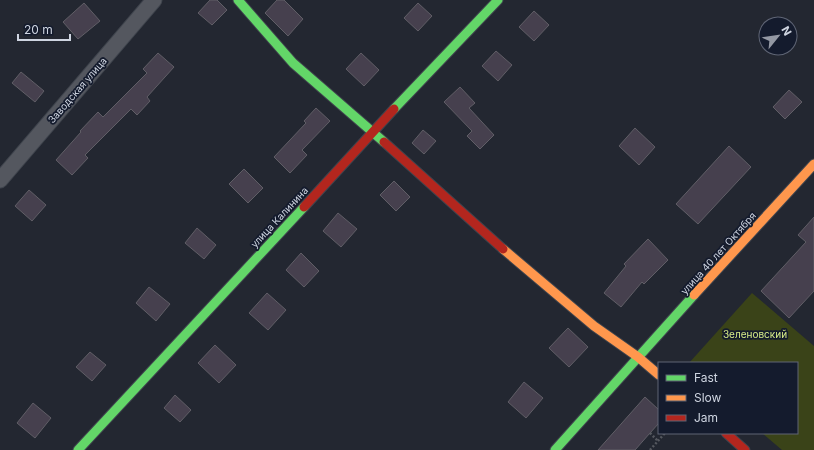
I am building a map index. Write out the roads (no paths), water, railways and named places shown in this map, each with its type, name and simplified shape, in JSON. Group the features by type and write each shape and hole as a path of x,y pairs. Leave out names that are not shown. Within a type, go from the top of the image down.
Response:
{"street":[{"name":"Заводская улица","path":"0,180 154,0"},
{"path":"238,0 293,63 373,132 493,240 594,326 638,357 658,374"},
{"name":"улица Калинина","path":"78,450 373,132 498,0"},
{"name":"улица 40 лет Октября","path":"555,450 814,164"},
{"path":"727,434 745,450"}],"park label":[{"name":"Зеленовский","path":"755,334"}]}
